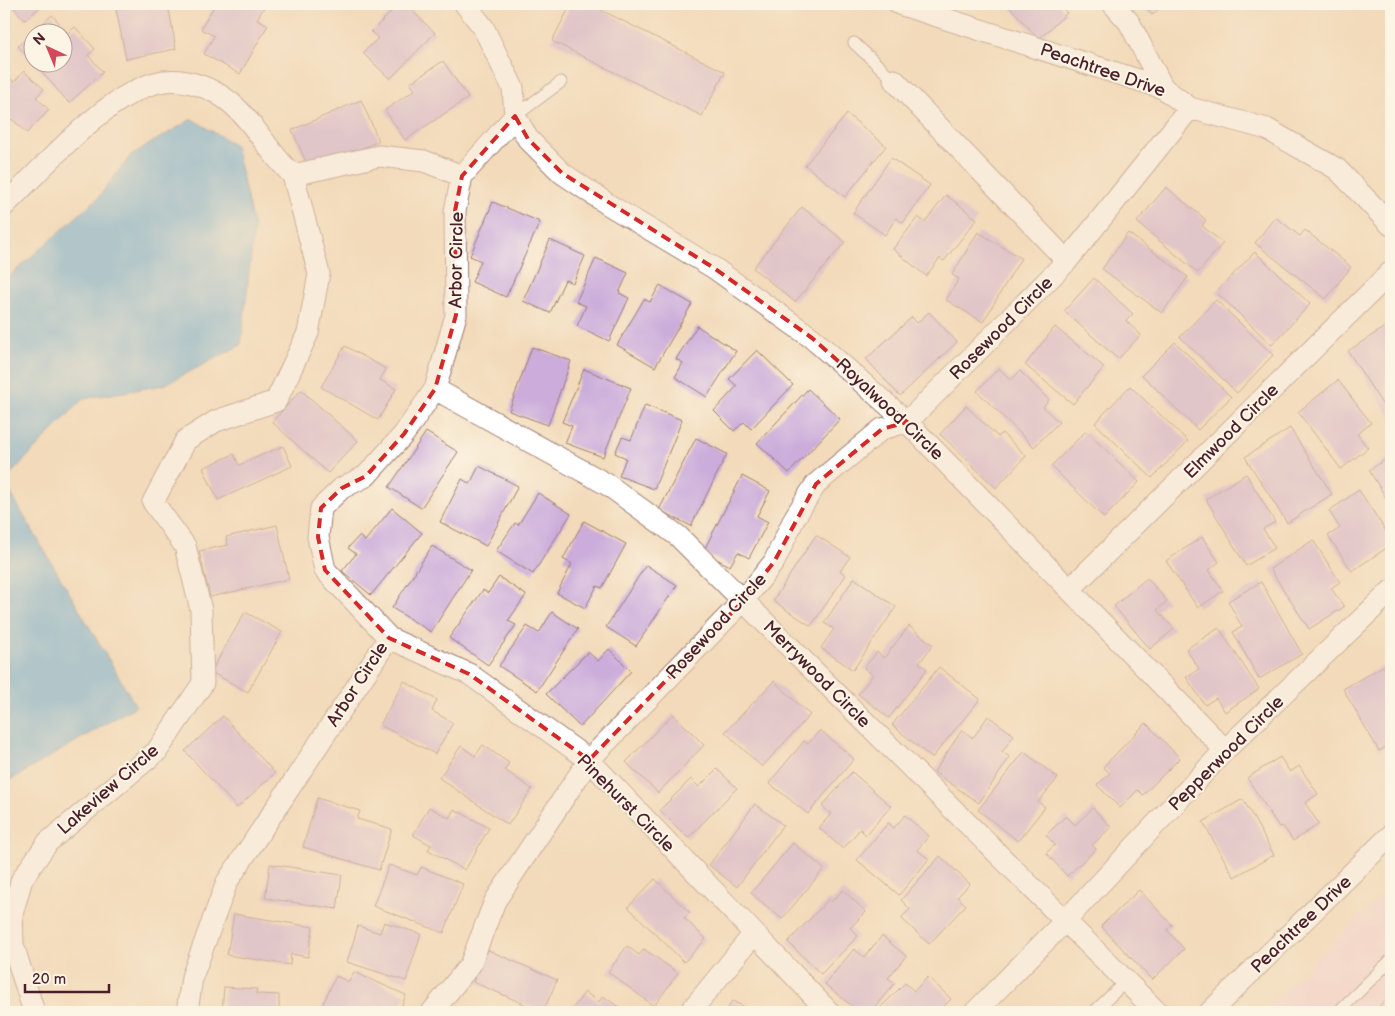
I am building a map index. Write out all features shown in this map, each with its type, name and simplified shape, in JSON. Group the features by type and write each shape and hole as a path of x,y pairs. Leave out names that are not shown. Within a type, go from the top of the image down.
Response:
{"street":[{"path":"4,206 89,124 131,93 166,81 181,81 204,87 232,104 256,130 276,159 293,176 379,156 424,161 462,176 516,116 513,88 483,27 465,4"},
{"name":"Peachtree Drive","path":"899,4 1163,88 1190,108 1267,129 1338,169 1391,225"},
{"path":"1113,4 1129,22 1163,88"},
{"name":"Rosewood Circle","path":"894,80 1067,261"},
{"name":"Rosewood Circle","path":"432,1012 470,965 495,901 589,760 743,601 774,562 795,517 816,484 882,428 907,422 1067,261 1190,108"},
{"name":"Royalwood Circle","path":"516,116 528,139 562,173 609,205 714,268 812,338 907,422 1226,750"},
{"name":"Lakeview Circle","path":"34,1012 13,945 12,914 22,878 48,842 157,751 203,683 201,610 185,546 153,502 186,440 216,421 276,401 308,333 319,274 293,176"},
{"name":"Arbor Circle","path":"187,1012 192,977 227,882 389,638 325,570 318,537 321,508 342,488 366,476 404,434 435,390 456,315 455,211 462,176"},
{"name":"Elmwood Circle","path":"1070,589 1391,272"},
{"name":"Merrywood Circle","path":"435,390 608,485 678,536 1157,1012"},
{"name":"Pepperwood Circle","path":"975,1012 1066,920 1226,750 1391,591"},
{"name":"Pinehurst Circle","path":"389,638 469,674 589,760 753,935 829,1012"},
{"name":"Peachtree Drive","path":"1210,1012 1391,835"},
{"path":"690,1012 753,935"}],"lane":[{"path":"854,43 894,80"},
{"path":"516,116 562,82"},
{"path":"1338,1012 1391,960"},
{"path":"1094,1012 1126,981"}],"highlighted area":[{"path":"515,116 528,139 562,173 714,268 812,338 907,422 882,429 816,484 774,562 743,601 589,760 469,674 389,638 325,570 318,537 321,508 342,488 366,476 404,434 435,389 456,315 455,211 462,176"}],"shaded area":[{"path":"1391,886 1391,1012 1262,1012"}],"water":[{"path":"192,119 235,145 254,228 241,345 164,385 83,399 4,481 4,281 98,198 131,155"},
{"path":"4,482 136,706 4,784"}],"building":[{"path":"10,4 44,4 25,20"},
{"path":"115,4 168,4 176,49 126,59"},
{"path":"215,4 266,4 257,19 268,25 240,74 204,54 214,36 201,29"},
{"path":"399,4 405,4 435,33 390,79 363,53 378,38 371,32"},
{"path":"571,4 589,4 725,72 702,116 552,41"},
{"path":"1007,4 1058,4 1067,13 1039,39"},
{"path":"1142,4 1165,4 1152,15"},
{"path":"52,15 58,22 44,22"},
{"path":"75,27 95,49 88,55 103,72 69,103 42,72 72,72 72,30"},
{"path":"22,42 22,51 18,46"},
{"path":"443,61 468,98 405,140 385,110 415,90 410,83"},
{"path":"4,72 14,82 25,72 44,89 36,97 49,110 27,133 12,119 4,128"},
{"path":"361,100 379,141 310,171 292,130"},
{"path":"847,114 886,146 845,197 805,165"},
{"path":"891,158 930,185 903,223 896,218 885,235 853,213"},
{"path":"1166,187 1206,220 1202,226 1223,243 1198,273 1137,222"},
{"path":"946,195 977,219 944,261 940,258 926,276 893,249 918,217 925,222"},
{"path":"493,202 540,222 506,297 472,282 481,261 470,256"},
{"path":"802,207 845,242 795,302 753,268"},
{"path":"1275,217 1300,236 1305,230 1351,267 1326,299 1255,243"},
{"path":"978,232 1021,258 983,322 946,300 959,279 952,275"},
{"path":"1128,233 1188,277 1162,313 1102,269"},
{"path":"550,240 585,256 573,283 565,280 550,313 523,301"},
{"path":"1255,252 1310,304 1272,345 1216,292"},
{"path":"596,258 628,273 619,293 629,298 609,341 577,326 586,306 576,302"},
{"path":"1094,278 1133,314 1126,321 1141,335 1118,359 1064,311"},
{"path":"660,285 692,304 655,367 617,345 644,299 650,302"},
{"path":"1216,300 1273,355 1237,393 1180,337"},
{"path":"929,312 957,342 900,396 866,359 912,317 917,323"},
{"path":"1391,323 1391,418 1348,351"},
{"path":"697,326 736,351 707,397 675,377 683,363 676,359"},
{"path":"1055,327 1104,367 1073,404 1025,365"},
{"path":"1175,342 1231,397 1198,430 1142,375"},
{"path":"345,346 386,369 380,380 396,389 378,420 321,387"},
{"path":"532,347 571,361 548,425 509,411"},
{"path":"757,350 793,385 751,429 744,422 734,431 714,411 737,386 729,379"},
{"path":"999,368 1011,380 1020,371 1049,400 1043,407 1059,422 1034,447 977,391"},
{"path":"584,369 631,388 603,457 565,443 572,426 562,422"},
{"path":"1338,380 1371,423 1357,434 1368,448 1341,469 1298,412"},
{"path":"1130,386 1188,441 1152,478 1095,423"},
{"path":"808,389 840,419 789,473 757,443"},
{"path":"301,390 358,441 328,473 272,422"},
{"path":"645,405 682,420 654,489 619,476 626,458 615,453 622,437 631,440"},
{"path":"966,406 998,437 1002,433 1026,456 996,488 940,434"},
{"path":"1290,428 1332,494 1287,523 1245,457"},
{"path":"1086,431 1139,482 1104,518 1051,466"},
{"path":"426,432 458,452 421,508 389,487"},
{"path":"696,438 727,454 691,526 659,510"},
{"path":"283,446 292,466 218,500 203,468 234,454 239,465"},
{"path":"1391,456 1391,506 1369,470"},
{"path":"479,466 518,486 486,546 440,522 462,479 470,484"},
{"path":"1246,474 1275,522 1263,529 1275,548 1246,566 1206,499"},
{"path":"742,476 770,491 757,516 768,522 749,558 738,552 730,566 703,552"},
{"path":"1359,490 1391,539 1391,545 1352,571 1328,536 1340,528 1329,511"},
{"path":"538,493 571,514 533,574 496,551 515,523 518,525"},
{"path":"392,508 422,533 371,595 342,571 356,554 348,548 359,536 365,541"},
{"path":"584,521 626,544 602,588 597,586 585,608 557,593 572,564 563,559"},
{"path":"277,525 289,579 210,597 199,551 228,545 226,537"},
{"path":"816,535 850,557 840,571 846,575 811,626 773,601"},
{"path":"1202,537 1219,562 1209,570 1223,591 1198,608 1166,561"},
{"path":"1313,540 1340,582 1331,588 1344,607 1309,629 1270,569"},
{"path":"432,546 471,570 431,632 392,608"},
{"path":"646,565 677,585 636,646 606,627"},
{"path":"499,577 526,595 508,621 516,625 488,665 449,638 483,590 488,593"},
{"path":"854,578 896,607 853,670 821,648 834,629 824,623"},
{"path":"1147,578 1167,601 1157,610 1174,629 1150,649 1114,606"},
{"path":"1261,582 1302,654 1259,679 1233,632 1242,627 1228,601"},
{"path":"245,612 282,632 248,692 211,672"},
{"path":"552,612 578,629 537,691 499,666 527,626 539,633"},
{"path":"909,626 933,645 919,663 927,669 889,718 858,694 873,675 864,668 877,652 884,658"},
{"path":"1219,628 1259,689 1225,712 1216,698 1205,705 1186,677 1199,669 1186,649"},
{"path":"609,649 631,671 580,727 546,694 588,652 598,661"},
{"path":"1383,666 1391,679 1391,744 1379,751 1343,689"},
{"path":"939,667 980,699 932,758 892,725"},
{"path":"404,681 437,700 432,711 453,723 435,754 380,725"},
{"path":"774,681 810,715 762,767 725,732"},
{"path":"673,714 704,745 658,793 626,762"},
{"path":"223,716 275,773 237,808 185,751"},
{"path":"988,716 1014,735 1002,752 1010,757 979,803 934,772 962,730 973,738"},
{"path":"1146,723 1180,758 1143,795 1138,790 1120,808 1097,785 1110,773 1103,767"},
{"path":"820,730 854,759 808,814 769,783 804,741 808,744"},
{"path":"483,745 509,763 505,770 532,789 508,825 439,778 461,746 475,756"},
{"path":"1024,752 1058,778 1038,802 1045,807 1018,841 978,810"},
{"path":"1280,757 1290,772 1299,766 1318,794 1305,803 1319,824 1293,841 1283,826 1279,827 1247,778"},
{"path":"717,769 737,788 688,838 660,810 691,779 699,787"},
{"path":"852,772 891,806 866,835 860,829 843,849 819,828 831,814 822,806"},
{"path":"317,798 360,811 357,819 392,829 379,870 303,847"},
{"path":"1243,799 1274,855 1234,877 1203,822"},
{"path":"755,804 783,825 737,887 709,865"},
{"path":"429,807 449,818 454,809 489,828 465,870 428,850 431,845 413,835"},
{"path":"1093,808 1111,827 1092,845 1096,849 1067,876 1046,853 1055,845 1046,835 1066,816 1075,825"},
{"path":"905,815 929,836 917,850 929,859 899,895 857,860 888,823 894,828"},
{"path":"793,843 824,869 782,919 751,893"},
{"path":"940,856 970,884 957,897 966,905 929,944 901,918 910,909 901,900"},
{"path":"270,864 342,875 337,909 265,898"},
{"path":"389,865 417,875 421,867 463,884 444,933 373,906"},
{"path":"655,879 690,913 684,918 706,939 684,962 628,907"},
{"path":"843,890 866,912 850,928 858,936 821,974 788,942 829,899 831,902"},
{"path":"1139,890 1172,925 1167,930 1184,949 1152,980 1101,926"},
{"path":"234,914 313,927 308,957 291,954 290,965 227,955"},
{"path":"384,922 421,934 406,981 347,962 358,926 380,933"},
{"path":"882,936 906,956 888,978 895,983 870,1012 859,1012 825,984 854,949 864,957"},
{"path":"627,946 639,955 644,949 678,973 654,1006 608,972"},
{"path":"488,950 557,980 543,1012 473,982"},
{"path":"354,972 406,995 399,1012 319,1012 336,976 349,982"},
{"path":"928,977 951,999 940,1012 876,1012 905,983 914,991"},
{"path":"224,987 257,989 256,994 279,995 279,1012 222,1012"},
{"path":"585,992 599,1002 603,996 626,1012 570,1012"},
{"path":"1391,995 1391,1012 1373,1012"},
{"path":"732,1001 756,1012 726,1012"}]}
